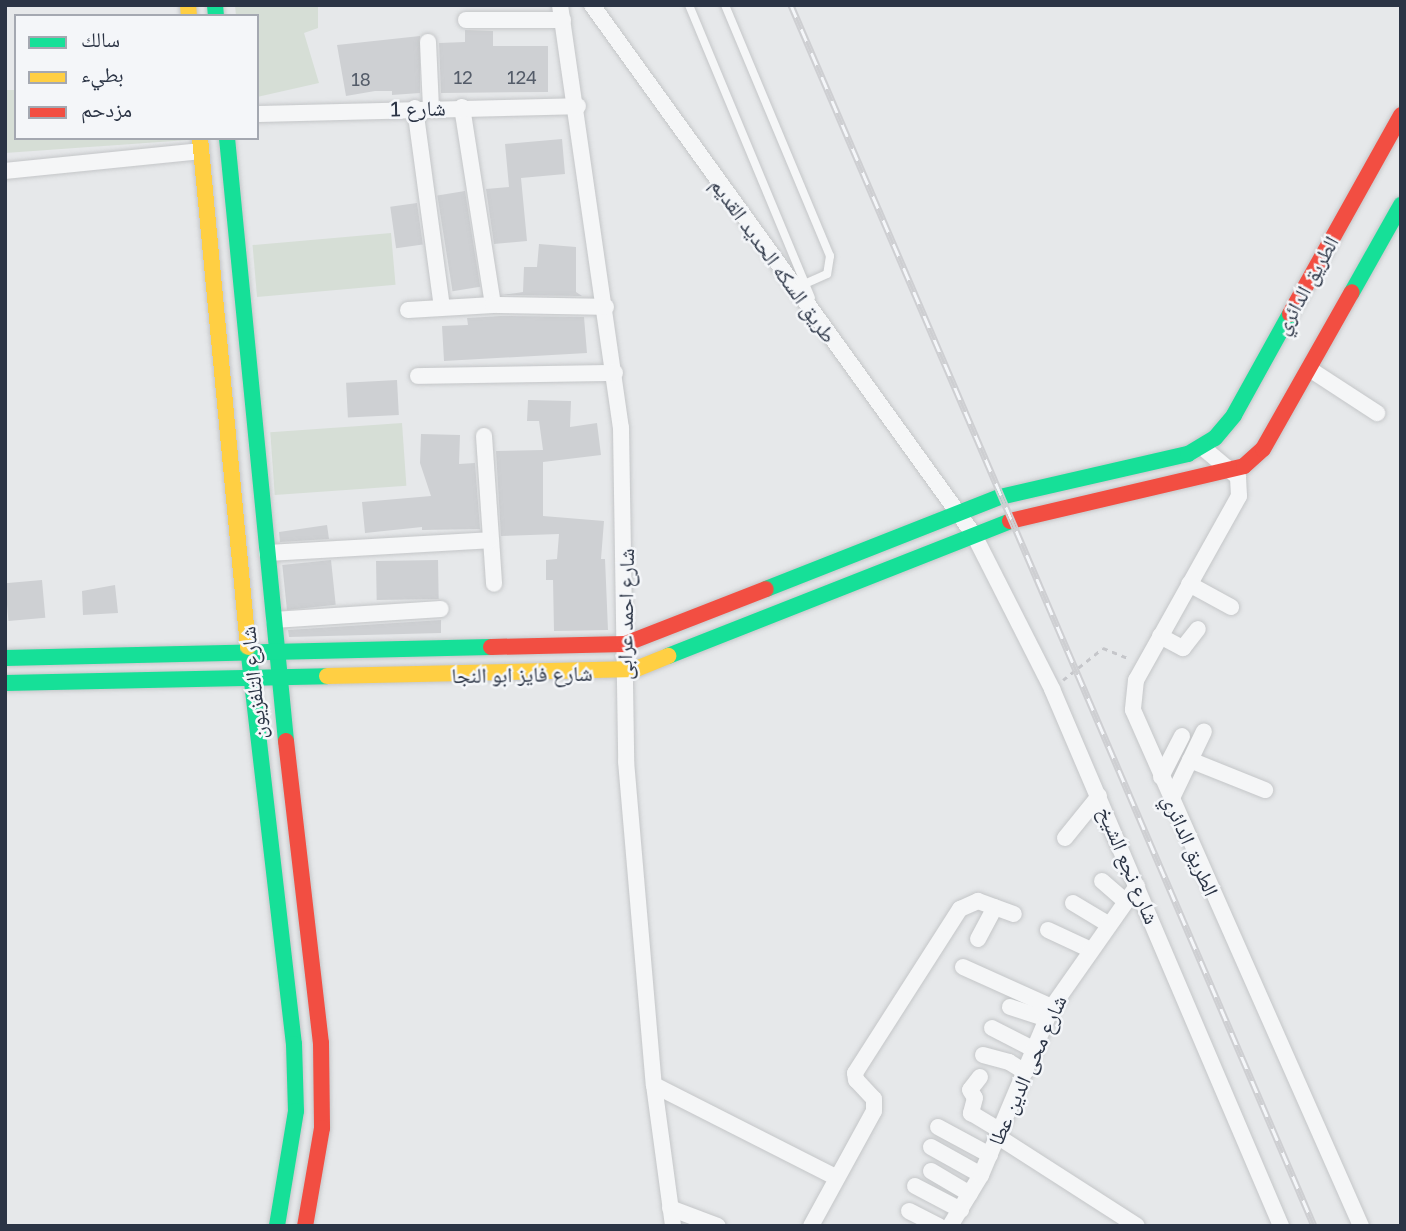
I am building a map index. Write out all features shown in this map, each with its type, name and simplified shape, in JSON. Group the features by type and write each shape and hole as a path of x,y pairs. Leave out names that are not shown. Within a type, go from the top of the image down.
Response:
{"main road":[{"name":"الطريق الدائري","path":"1202,447 1234,415 1401,115"},
{"name":"شارع التلفزيون","path":"228,140 279,679 321,1043 322,1128 305,1226"},
{"name":"شارع التلفزيون","path":"201,145 251,679 295,1044 293,1137 277,1226"},
{"path":"1232,470 1263,449 1311,370 1401,206"},
{"name":"شارع فايز ابو النجا","path":"5,659 625,644 961,511 1000,498 1202,447"},
{"name":"شارع فايز ابو النجا","path":"5,683 623,671 660,661 1010,521 1232,470"}],"street":[{"name":"طريق السكه الحديد القديم","path":"592,5 824,330 961,511"},
{"path":"466,20 561,12"},
{"name":"شارع احمد عرابى","path":"561,12 578,106 615,373 624,483 623,671 632,849 654,1085 673,1226"},
{"path":"428,42 423,108 442,307"},
{"name":"شارع 1","path":"259,114 578,106"},
{"path":"462,107 493,305"},
{"path":"5,171 201,145"},
{"path":"408,310 493,305 606,307"},
{"path":"1311,370 1377,413"},
{"path":"418,376 615,373"},
{"path":"484,436 494,584"},
{"path":"1202,447 1232,470"},
{"name":"الطريق الدائري","path":"1232,470 1241,487 1239,496 1136,680 1133,710 1361,1226"},
{"name":"شارع نجع الشيخ","path":"961,511 1052,689 1281,1226"},
{"path":"267,553 490,540"},
{"path":"1189,584 1231,607"},
{"path":"274,620 441,609"},
{"path":"1160,636 1183,648 1198,629"},
{"path":"1171,800 1204,731"},
{"path":"1161,777 1182,736"},
{"path":"1190,760 1265,790"},
{"path":"1065,838 1099,796"},
{"path":"1102,881 1125,901"},
{"name":"شارع محى الدين عطا","path":"950,1226 981,1175 1049,1013 1089,948 1137,886"},
{"path":"811,1226 875,1105 855,1073 960,909 978,901 1014,914"},
{"path":"1073,903 1108,924"},
{"path":"978,939 995,907"},
{"path":"1048,930 1089,948"},
{"path":"963,967 975,979 1049,1013"},
{"path":"1010,1007 1049,1013"},
{"path":"992,1028 1035,1050"},
{"path":"983,1055 1009,1062 1026,1072"},
{"path":"970,1110 975,1100 970,1090 980,1077"},
{"path":"654,1085 837,1178"},
{"path":"954,1103 970,1110 998,1133 1137,1226"},
{"path":"938,1127 990,1155"},
{"path":"931,1147 981,1175"},
{"path":"931,1171 970,1194"},
{"path":"915,1186 961,1210"},
{"path":"670,1208 718,1226"},
{"path":"909,1211 939,1226"}],"lane":[{"path":"689,5 824,330"},
{"path":"725,5 830,256 827,274 805,284"}],"path":[{"path":"1052,689 1103,648 1143,666"}],"shaded area":[{"path":"235,5 318,5 318,28 304,33 319,83 259,97 259,14 236,14"},
{"path":"5,90 14,90 14,140 188,140 5,153"},
{"path":"391,233 396,285 257,297 253,245"},
{"path":"402,423 406,486 275,495 270,432"}],"building":[{"path":"465,30 493,31 493,46 548,46 548,92 441,93 439,43 465,42"},
{"path":"420,36 420,93 392,95 392,91 375,91 346,96 337,45"},
{"path":"562,139 565,174 521,178 527,241 494,244 486,189 509,187 505,144"},
{"path":"465,191 480,287 453,291 437,195"},
{"path":"417,203 423,245 396,248 390,207"},
{"path":"539,244 576,247 576,292 582,296 502,295 523,292 524,267 537,267"},
{"path":"584,317 587,353 444,361 442,326 468,325 467,318"},
{"path":"397,380 399,415 348,418 346,383"},
{"path":"528,400 571,401 570,427 597,423 601,455 543,462 543,516 604,521 601,559 605,559 608,630 554,631 553,580 546,580 546,560 557,559 559,534 501,536 496,451 543,450 539,421 527,421"},
{"path":"421,434 460,435 459,464 475,463 480,529 422,530 422,527 365,533 362,502 431,496 420,463"},
{"path":"327,525 329,539 280,542 279,532"},
{"path":"331,560 336,605 287,610 282,565"},
{"path":"438,560 439,599 377,600 376,561"},
{"path":"42,580 45,618 8,621 5,583"},
{"path":"115,585 118,613 83,615 82,591"},
{"path":"441,620 441,633 289,637 288,630"}],"railway":[{"path":"791,5 1314,1226"}],"traffic: fast":[{"path":"215,5 216,14"},
{"path":"227,140 286,741"},
{"path":"1352,292 1401,205"},
{"path":"766,589 1000,497 1188,454 1215,438 1234,415 1290,314"},
{"path":"668,656 1010,521"},
{"path":"248,647 294,1044 296,1111 277,1226"},
{"path":"5,658 491,647"},
{"path":"5,683 327,676"}],"traffic: slow":[{"path":"188,5 189,14"},
{"path":"200,140 248,647"},
{"path":"327,676 636,669 668,656"}],"traffic: jam":[{"path":"1290,314 1401,115"},
{"path":"1010,521 1244,466 1263,449 1352,292"},
{"path":"491,647 625,644 766,589"},
{"path":"286,741 321,1043 322,1128 305,1226"}]}
